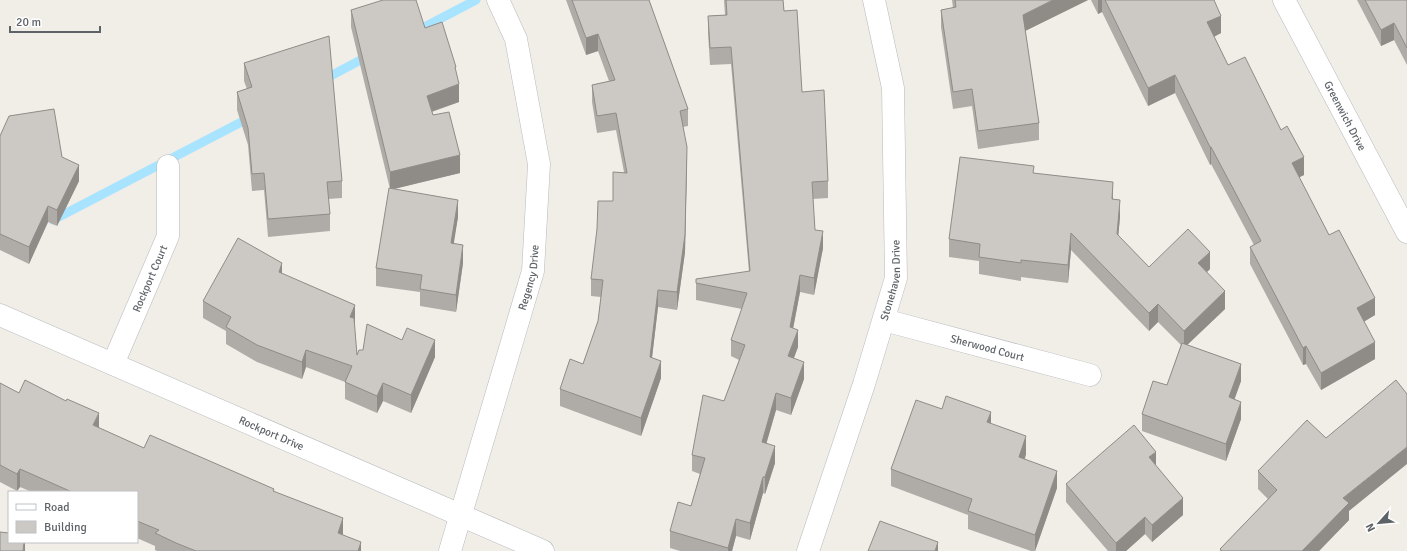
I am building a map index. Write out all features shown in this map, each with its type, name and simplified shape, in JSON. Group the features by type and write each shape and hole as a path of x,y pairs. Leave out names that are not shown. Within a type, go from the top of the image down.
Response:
{"street":[{"name":"Regency Drive","path":"450,551 462,515 532,271 539,164 516,39 498,0"},
{"name":"Stonehaven Drive","path":"808,551 864,384 896,278 893,88 874,0"},
{"name":"Greenwich Drive","path":"1284,0 1407,232"},
{"name":"Rockport Court","path":"113,364 168,236 168,166"},
{"name":"Rockport Drive","path":"0,316 543,551"},
{"name":"Sherwood Court","path":"884,320 1090,375"}],"building":[{"path":"383,0 416,0 425,28 442,22 456,67 459,84 427,96 433,115 449,112 460,155 390,172 351,10"},
{"path":"572,0 649,0 688,109 680,111 687,147 685,235 677,292 658,290 650,357 661,361 641,418 560,389 570,359 583,364 598,321 603,280 591,279 597,229 598,201 613,201 613,172 627,173 616,113 597,116 592,85 615,80 598,34 586,38"},
{"path":"726,0 783,0 784,11 797,10 802,92 824,90 828,181 812,182 815,230 823,231 814,278 800,275 790,327 798,330 788,356 804,362 791,398 776,393 762,442 775,446 765,477 763,477 750,523 736,519 728,548 670,531 678,502 691,506 705,458 692,455 703,395 724,401 745,345 731,340 747,293 696,283 696,279 750,271 731,47 710,48 708,16 727,15"},
{"path":"955,0 1053,0 1023,15 1039,123 978,131 972,89 953,92 941,10 956,7"},
{"path":"1105,0 1214,0 1221,16 1207,22 1228,65 1245,57 1281,130 1287,126 1304,157 1292,163 1329,235 1339,230 1375,298 1357,308 1375,342 1321,373 1306,346 1303,348 1250,247 1261,241 1210,147 1175,75 1148,88"},
{"path":"1365,0 1407,0 1407,48 1394,23 1381,30"},
{"path":"329,36 342,181 327,182 330,214 268,219 264,173 252,174 248,128 237,92 252,87 244,63"},
{"path":"54,109 62,157 79,165 57,210 48,206 29,247 0,234 0,136 9,116"},
{"path":"960,157 1034,166 1033,173 1113,182 1112,199 1120,200 1117,234 1149,267 1188,229 1210,252 1198,263 1225,291 1184,331 1158,304 1149,313 1071,233 1068,265 1021,260 1021,263 979,257 980,244 949,239"},
{"path":"389,188 458,200 451,243 463,245 456,295 420,289 422,275 376,268"},
{"path":"238,238 282,263 279,272 355,305 350,317 354,318 357,355 359,350 363,350 367,324 402,340 407,328 435,340 411,395 383,383 377,396 345,382 352,366 306,350 302,362 257,345 226,327 231,317 203,301"},
{"path":"1182,343 1241,364 1229,397 1241,402 1226,444 1142,414 1153,381 1167,385"},
{"path":"25,380 66,401 67,399 99,413 93,425 144,448 150,435 274,489 273,491 343,518 338,533 361,542 358,551 196,551 155,533 159,530 138,521 138,491 70,491 20,469 17,474 0,465 0,383 19,393"},
{"path":"1396,380 1407,394 1407,447 1343,498 1349,503 1302,551 1222,551 1220,549 1277,490 1258,471 1307,420 1326,438"},
{"path":"946,396 991,412 987,422 1026,436 1019,457 1057,471 1035,535 968,511 972,499 891,469 916,400 942,409"},
{"path":"1134,425 1156,452 1149,457 1183,498 1152,525 1145,517 1116,543 1066,484"},
{"path":"880,521 938,542 935,551 868,551"},
{"path":"0,532 8,533 8,543 24,543 23,551 0,551"}],"waterway":[{"path":"413,33 476,0"},
{"path":"323,80 370,55"},
{"path":"53,220 251,117"}]}
